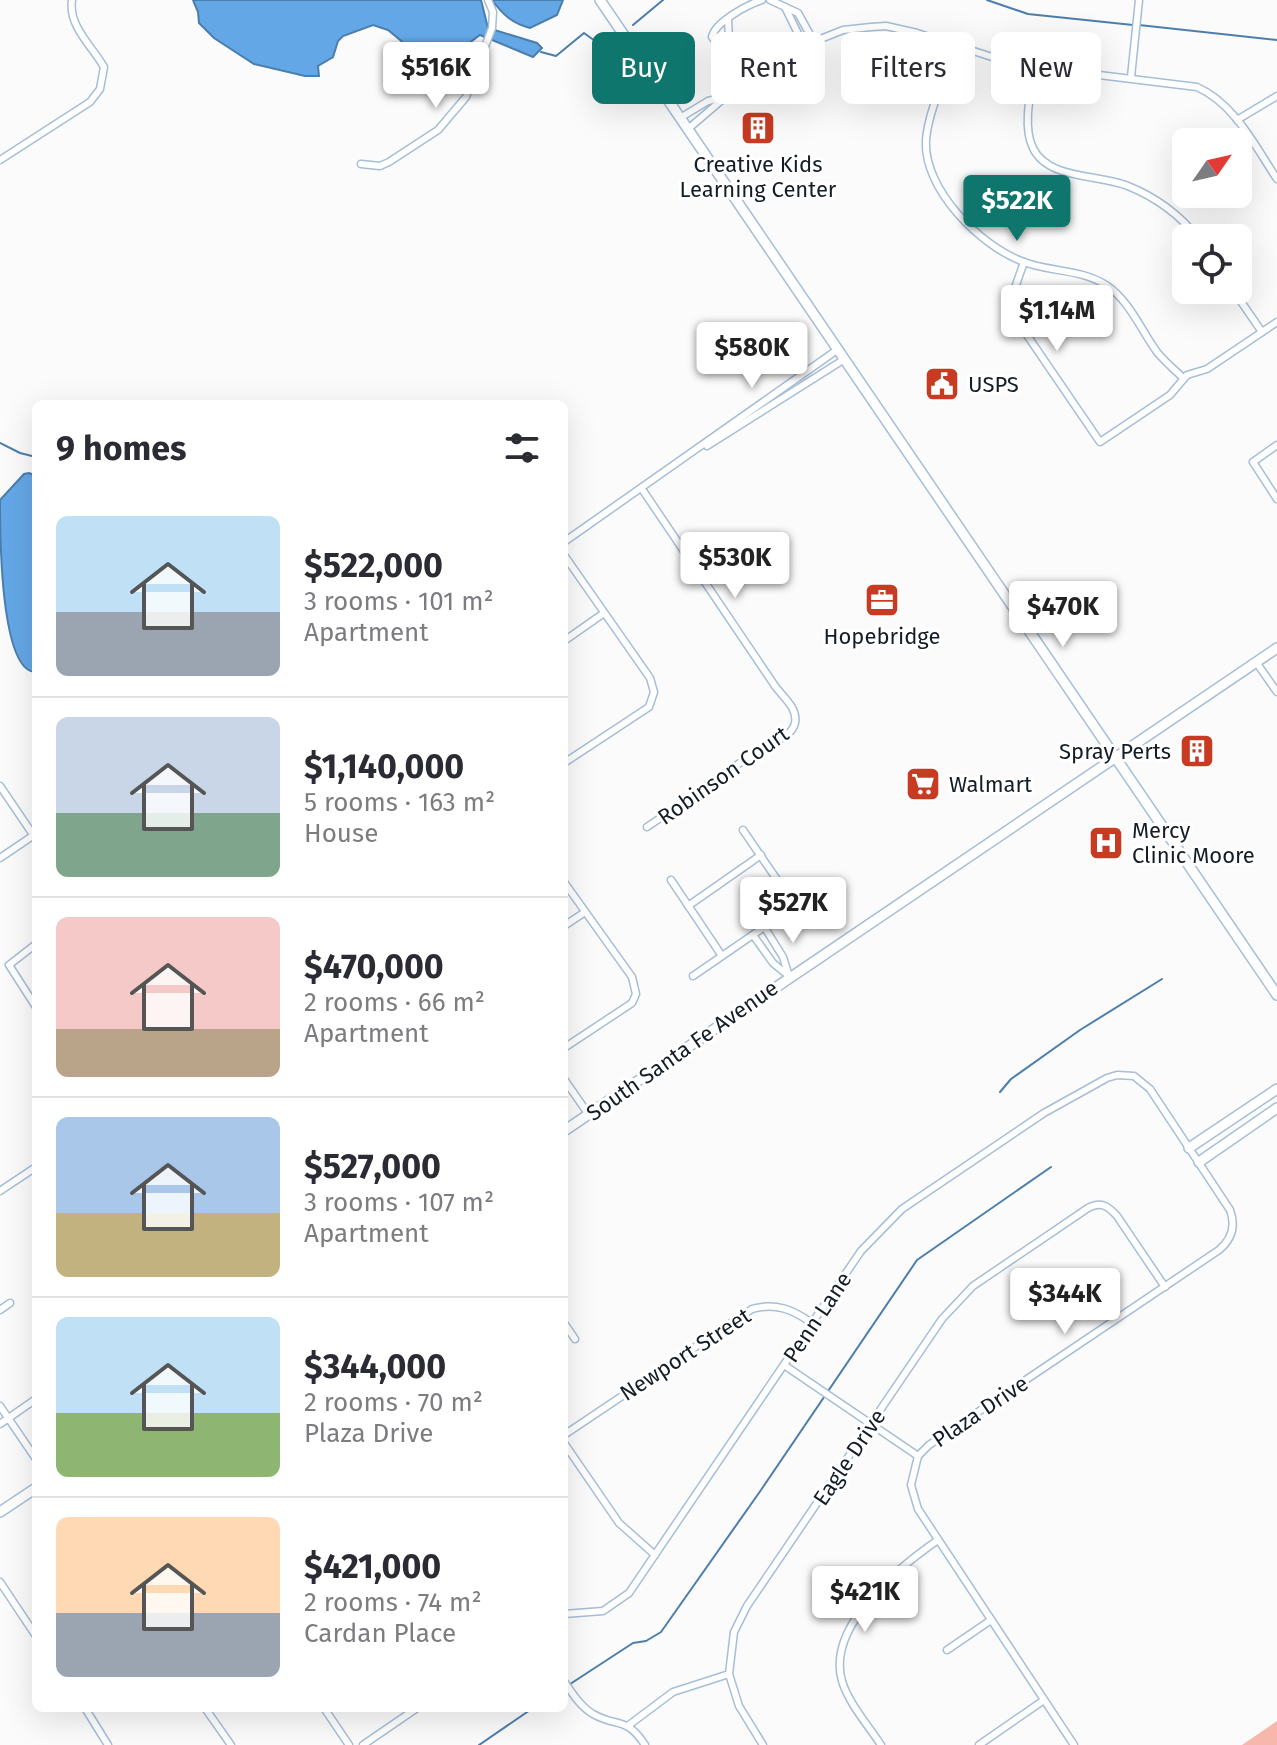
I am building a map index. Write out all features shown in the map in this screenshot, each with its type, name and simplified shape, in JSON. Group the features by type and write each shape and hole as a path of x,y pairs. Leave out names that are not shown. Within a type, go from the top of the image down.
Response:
{"main road":[{"path":"600,0 1277,995"},
{"name":"South Santa Fe Avenue","path":"568,1128 1277,648"},
{"path":"1189,1148 1277,1089"},
{"path":"1199,1162 1277,1108"},
{"path":"0,1512 32,1491"}],"street":[{"path":"0,160 80,110 100,89 104,67 74,23 72,0"},
{"path":"361,164 380,166 389,162 438,130 466,97 492,28 493,12 488,0"},
{"path":"728,20 762,0"},
{"path":"770,0 793,9 809,32"},
{"path":"1131,77 1139,0"},
{"path":"785,7 797,32"},
{"path":"825,37 843,30 886,26 913,32"},
{"path":"1101,74 1197,87 1223,102 1277,179"},
{"path":"1237,120 1277,96"},
{"path":"680,118 711,100"},
{"path":"688,129 717,104"},
{"path":"937,104 927,132 929,167 967,225 999,250 1024,262 1087,276 1108,286 1122,300 1165,362 1183,378"},
{"path":"1031,104 1028,131 1041,160 1054,168 1138,190 1162,204 1186,224"},
{"path":"1024,262 1011,299 1016,319 1100,442 1170,395 1183,378 1207,369 1277,322"},
{"path":"1243,304 1262,332"},
{"path":"568,539 837,350"},
{"path":"687,458 843,360"},
{"path":"1277,445 1253,462 1277,499"},
{"name":"Robinson Court","path":"642,489 792,707 796,722 789,734 647,827"},
{"path":"568,561 654,686 649,707 568,760"},
{"path":"568,638 604,613"},
{"path":"1256,662 1277,692"},
{"path":"0,786 32,833"},
{"path":"743,830 795,906"},
{"path":"0,858 32,839"},
{"path":"688,906 761,855"},
{"path":"671,880 722,956"},
{"path":"693,976 824,886"},
{"path":"568,888 632,977 636,994 626,1007 568,1045"},
{"path":"568,923 585,912"},
{"path":"765,928 783,957 789,976"},
{"path":"753,935 773,963 789,976"},
{"path":"32,947 9,965 32,1001"},
{"name":"Penn Lane","path":"568,1614 596,1613 618,1603 634,1587 868,1242 902,1209 1044,1113 1107,1078 1130,1075 1144,1082 1189,1148"},
{"path":"568,1085 589,1115"},
{"path":"1189,1148 1199,1162"},
{"name":"Plaza Drive","path":"918,1456 936,1440 1225,1245 1233,1227 1230,1210 1199,1162"},
{"path":"0,1191 32,1173"},
{"name":"Eagle Drive","path":"729,1674 731,1646 740,1618 942,1319 959,1299 985,1277 1088,1208 1104,1205 1117,1216 1165,1287"},
{"path":"0,1310 10,1303"},
{"name":"Newport Street","path":"568,1432 752,1309 777,1306 793,1311 812,1323"},
{"path":"568,1329 575,1339"},
{"path":"784,1365 918,1456 913,1470 912,1493 918,1509 1074,1745"},
{"path":"0,1424 32,1402"},
{"path":"0,1406 32,1453"},
{"path":"568,1449 619,1523 655,1555"},
{"path":"881,1745 844,1687 839,1665 842,1647 852,1626 881,1585 938,1540"},
{"path":"0,1582 32,1630"},
{"path":"947,1650 991,1620"},
{"path":"629,1725 673,1692 729,1674 739,1706 763,1745"},
{"path":"568,1687 579,1703 591,1713 629,1725 645,1745"},
{"path":"979,1745 1044,1700"},
{"path":"87,1712 108,1745"},
{"path":"208,1712 231,1745"},
{"path":"327,1712 349,1745"},
{"path":"363,1745 411,1712"}],"shaded area":[{"path":"1277,1721 1277,1745 1242,1745"}],"water":[{"path":"193,0 481,0 488,28 537,43 542,48 533,57 480,35 457,52 411,49 388,30 373,25 343,36 333,57 318,66 319,76 305,76 254,64 214,38 199,23"},
{"path":"492,0 563,0 557,15 530,28 508,18"},
{"path":"24,474 32,474 32,670 24,666 15,650 9,627 1,541 0,500"}],"waterway":[{"path":"633,25 663,0"},
{"path":"987,0 1028,14 1133,25"},
{"path":"1139,25 1277,40"},
{"path":"541,52 556,56 584,33 592,39"},
{"path":"0,443 32,456"},
{"path":"1000,1092 1011,1079 1080,1030 1162,979"},
{"path":"568,1685 633,1643 646,1641 661,1632 917,1260 1051,1167"},
{"path":"479,1745 527,1712"}],"place":[{"name":"Creative Kids Learning Center","path":"758,128"},
{"name":"USPS","path":"942,384"},
{"name":"Hopebridge","path":"882,600"},
{"name":"Spray Perts","path":"1197,751"},
{"name":"Walmart","path":"923,784"},
{"name":"Mercy Clinic Moore","path":"1106,843"}]}
